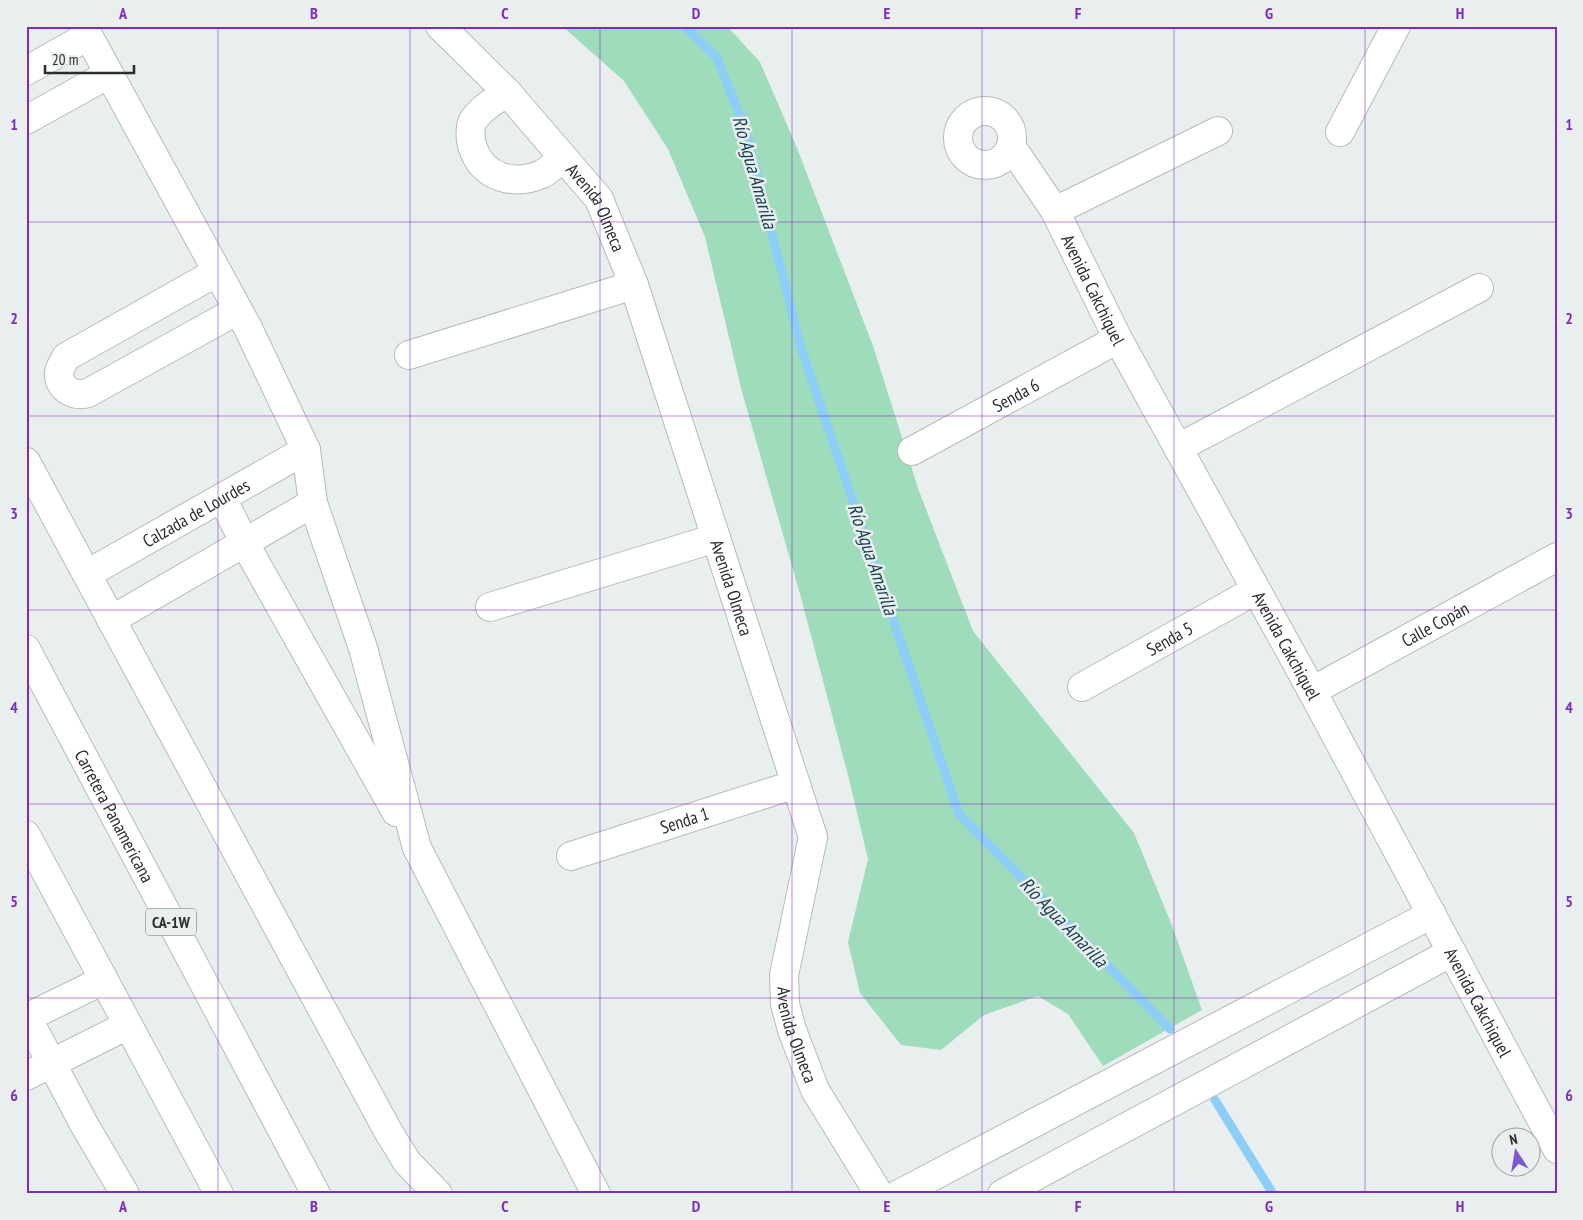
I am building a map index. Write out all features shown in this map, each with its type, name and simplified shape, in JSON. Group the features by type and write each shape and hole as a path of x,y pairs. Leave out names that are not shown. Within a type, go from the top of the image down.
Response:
{"main road":[{"name":"Avenida Olmeca","path":"440,26 508,93 599,199 634,284 813,837 784,976 785,1004 801,1058 815,1090 879,1194"},
{"path":"1340,132 1396,26"},
{"path":"26,70 86,31 238,310 306,450 313,503 362,648 417,848"},
{"path":"26,120 109,74"},
{"path":"508,93 486,106 473,120 470,139 477,161 491,174 504,178 526,178 543,173 563,157"},
{"path":"1055,211 1218,131"},
{"name":"Avenida Cakchiquel","path":"1011,146 1055,211 1118,339 1312,691 1557,1149"},
{"path":"217,272 73,352 66,357 59,372 61,382 68,391 80,395 88,393 238,310"},
{"path":"408,355 634,284"},
{"path":"1178,448 1479,288"},
{"name":"Senda 6","path":"912,451 1118,339"},
{"name":"Calzada de Lourdes","path":"87,574 306,450"},
{"path":"26,462 388,1131 407,1162 438,1194"},
{"path":"222,498 244,542 417,848 596,1194"},
{"path":"111,620 313,503"},
{"path":"490,608 716,538"},
{"name":"Calle Copán","path":"1312,691 1557,557"},
{"name":"Senda 5","path":"1082,687 1256,590"},
{"name":"Carretera Panamericana","path":"26,649 316,1194"},
{"name":"Senda 1","path":"571,856 796,784"},
{"path":"26,835 218,1194"},
{"path":"899,1194 1432,914"},
{"path":"1002,1194 1452,952"},
{"path":"104,980 27,1017 84,1126 125,1194"},
{"path":"26,1076 128,1025"}],"green space":[{"path":"562,26 727,26 760,62 797,148 873,346 919,491 973,631 1134,833 1171,923 1202,1010 1103,1066 1068,1014 1038,996 984,1015 941,1050 901,1045 860,993 848,942 868,859 800,594 742,392 705,237 668,149 624,81"}],"waterway":[{"name":"Río Agua Amarilla","path":"684,26 717,58 745,128 801,348 959,814 1170,1029"},
{"name":"Río Agua Amarilla","path":"1215,1100 1273,1194"}]}
